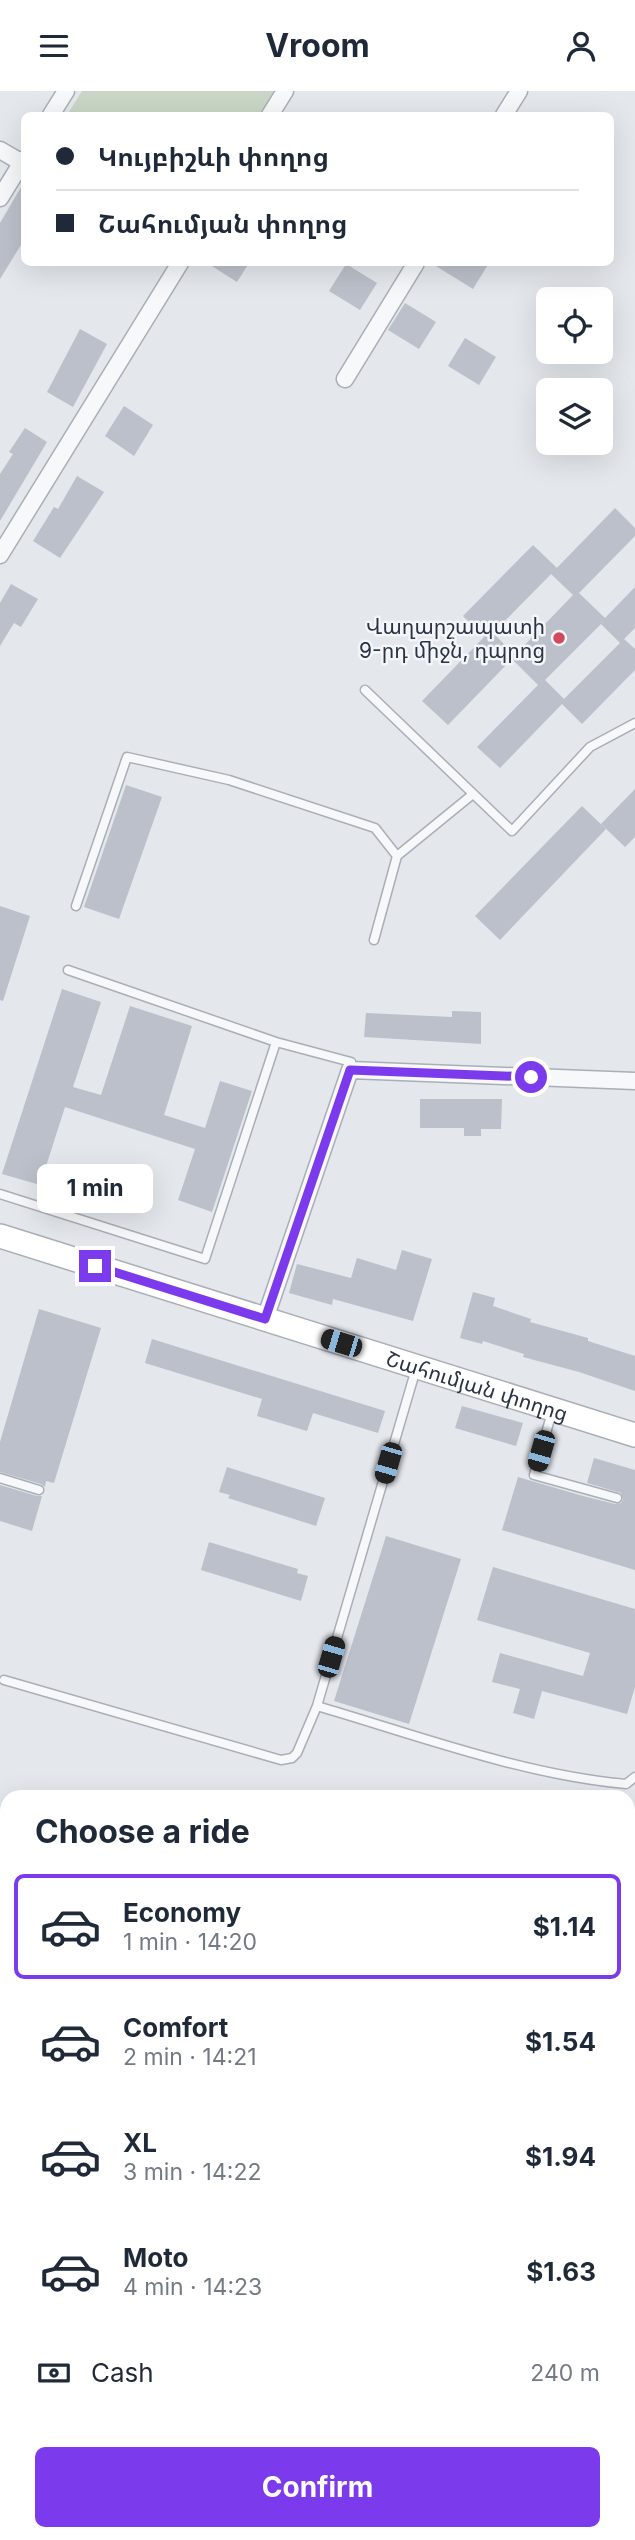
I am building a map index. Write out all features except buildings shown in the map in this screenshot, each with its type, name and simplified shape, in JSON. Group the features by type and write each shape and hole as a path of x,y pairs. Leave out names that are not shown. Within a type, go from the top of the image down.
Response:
{"main road":[{"name":"Շահումյան փողոց","path":"0,1236 635,1435"}],"street":[{"path":"53,112 66,91"},
{"path":"272,112 285,91"},
{"path":"506,112 519,91"},
{"path":"0,150 21,160"},
{"path":"0,198 21,166"},
{"path":"0,555 178,266"},
{"path":"345,379 414,266"},
{"path":"265,1319 350,1066 635,1081"}],"lane":[{"path":"365,690 512,831 590,747 635,723"},
{"path":"76,906 127,757 229,780 375,828 397,856"},
{"path":"374,940 397,856 473,794"},
{"path":"68,970 350,1066"},
{"path":"0,1194 205,1259 276,1042"},
{"path":"4,1680 281,1760 292,1758 297,1753 317,1706 417,1367"},
{"path":"553,1409 534,1475 617,1498"},
{"path":"0,1478 39,1490"},
{"path":"317,1706 523,1766 626,1784 635,1777"}],"green space":[{"path":"82,91 274,91 262,112 69,112"}],"place":[{"name":"Վաղարշապատի 9-րդ միջն, դպրոց","path":"559,638"}],"route":[{"path":"95,1266 265,1319 350,1070 531,1077"}]}
